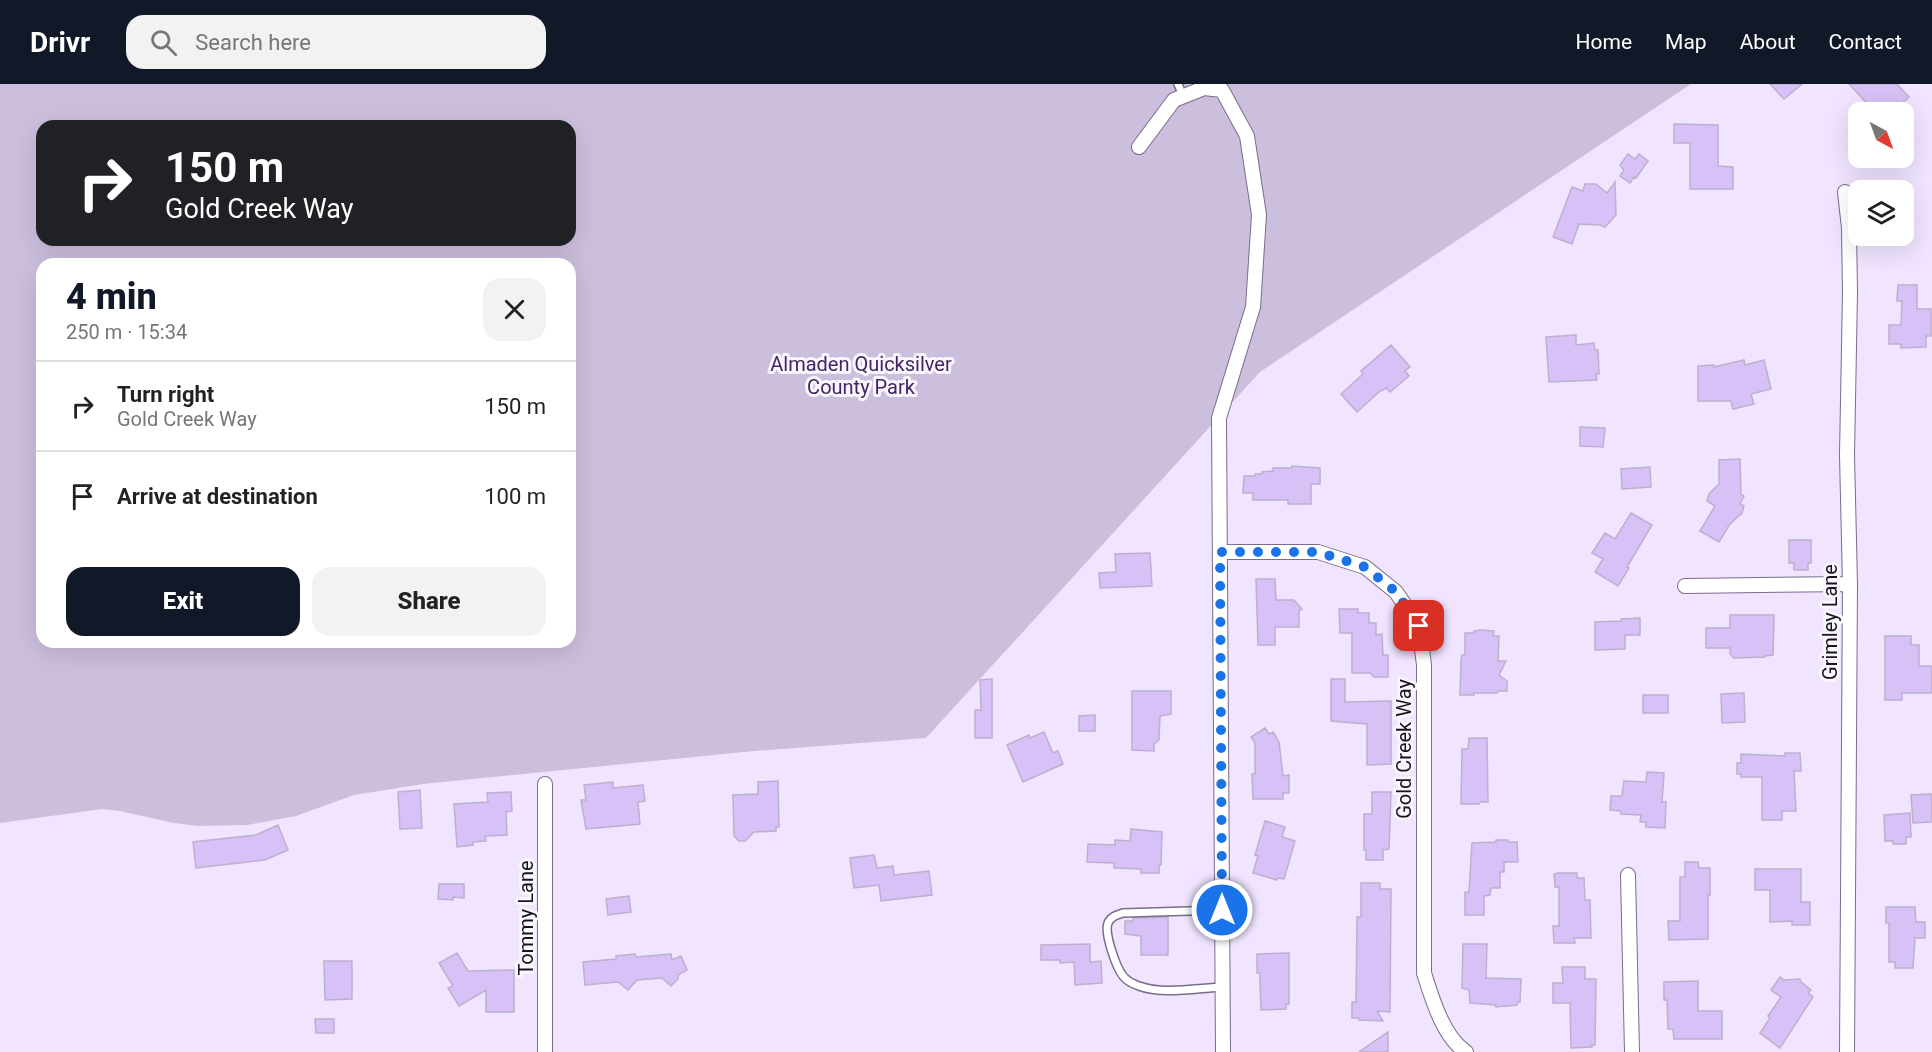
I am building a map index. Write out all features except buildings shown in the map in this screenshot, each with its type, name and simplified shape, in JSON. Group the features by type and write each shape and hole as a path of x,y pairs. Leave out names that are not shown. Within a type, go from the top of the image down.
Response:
{"street":[{"path":"1139,147 1181,90 1221,87 1247,136 1259,215 1253,308 1219,418 1223,1052"},
{"name":"Grimley Lane","path":"1845,192 1849,228 1847,455 1850,584 1847,1052"},
{"name":"Gold Creek Way","path":"1220,552 1318,552 1365,567 1396,592 1419,626 1424,665 1424,973 1436,1012 1459,1047 1466,1052"},
{"path":"1685,586 1850,584"},
{"name":"Tommy Lane","path":"545,784 546,1052"},
{"path":"1628,875 1632,1052"}],"lane":[{"path":"1222,910 1123,913 1110,920 1107,932 1119,969 1132,983 1142,987 1166,990 1223,987"}],"green space":[{"name":"Almaden Quicksilver County Park","path":"0,84 1691,84 1260,372 926,738 754,751 423,784 354,795 296,816 247,825 198,826 102,809 0,823"}],"route":[{"path":"1222,910 1220,552 1318,552 1365,567 1396,592 1419,626"}]}
